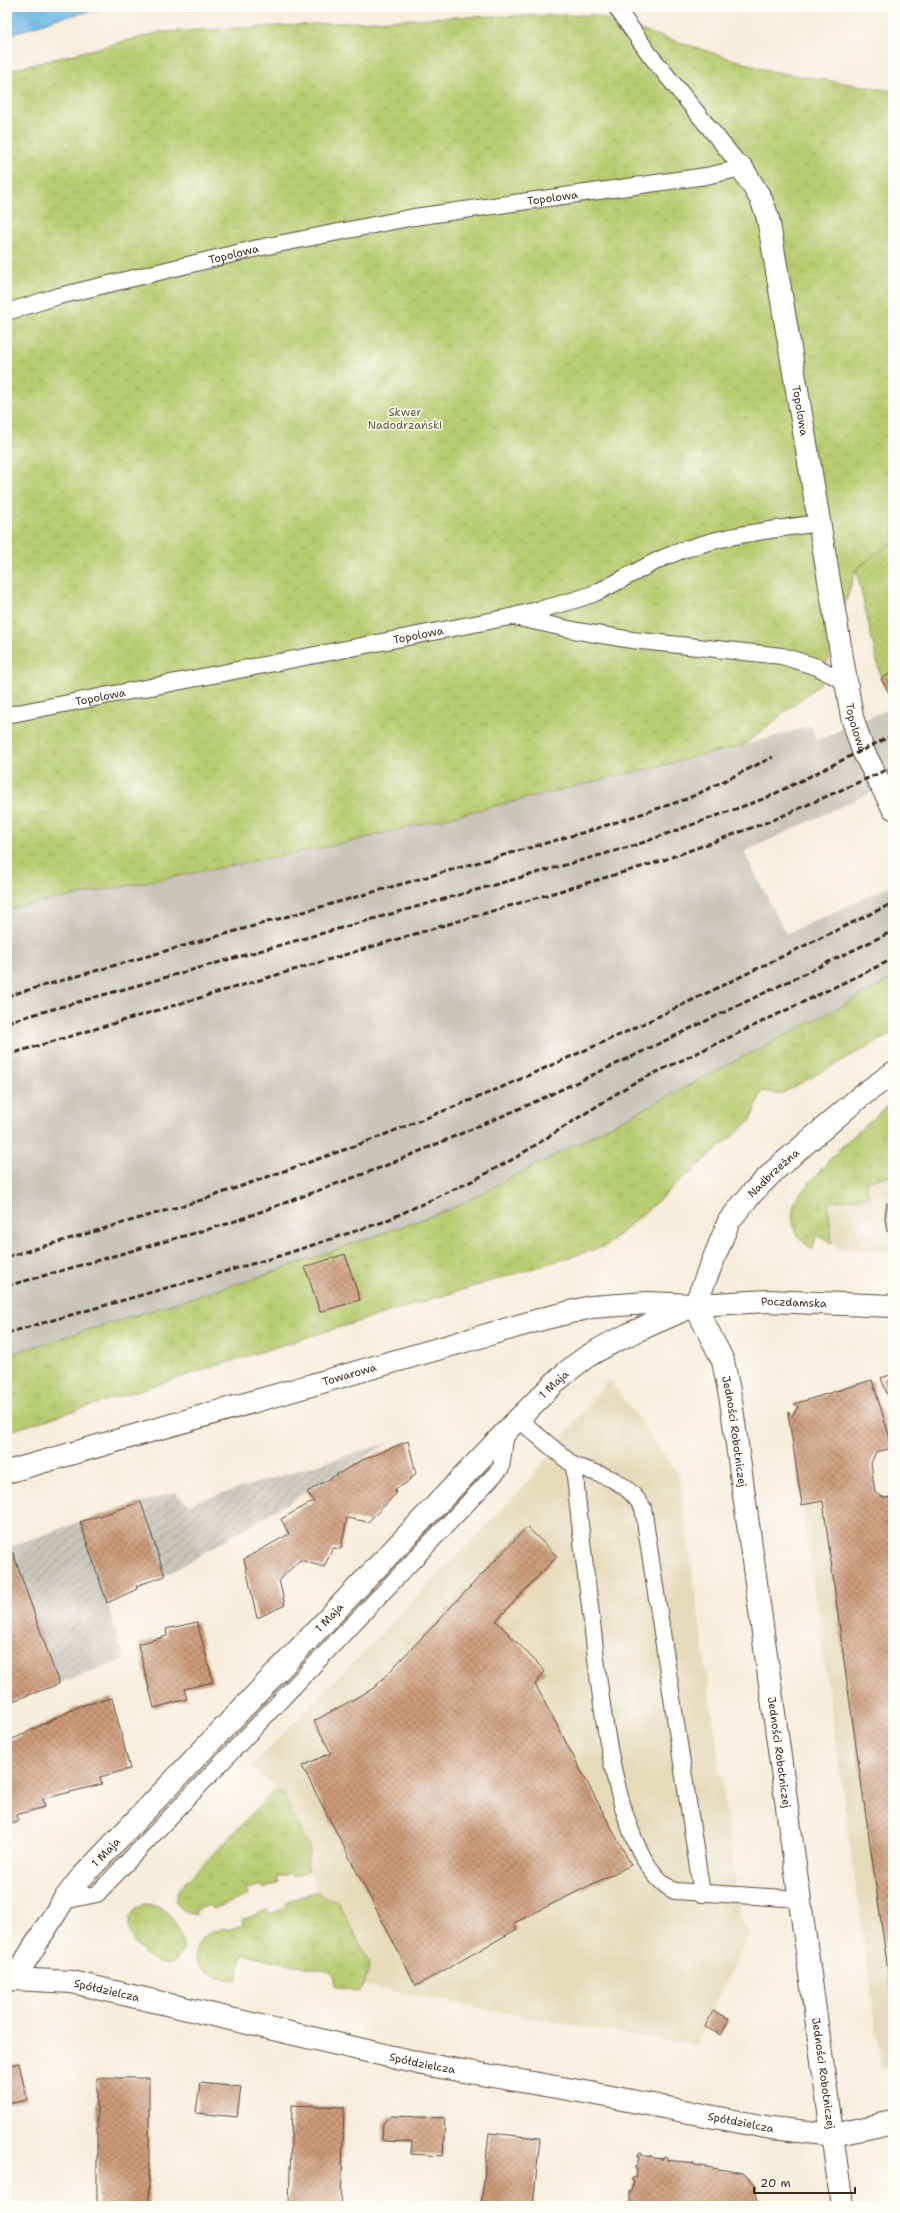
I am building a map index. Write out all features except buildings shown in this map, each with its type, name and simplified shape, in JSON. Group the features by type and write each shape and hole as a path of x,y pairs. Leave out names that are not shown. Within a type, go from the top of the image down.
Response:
{"street":[{"name":"Topolowa","path":"742,168 761,199 768,218 852,717 863,751 893,808"},
{"name":"Nadbrzeżna","path":"695,1305 730,1221 751,1194 775,1170 850,1106 893,1073"},
{"name":"Poczdamska","path":"695,1305 768,1301 893,1306"},
{"name":"Towarowa","path":"7,1472 546,1318 592,1307 647,1303 695,1305"},
{"name":"1 Maja","path":"10,1980 62,1901 80,1878 512,1426 573,1367 588,1356 630,1334 695,1305"},
{"name":"Jedności Robotniczej","path":"695,1305 723,1361 731,1401 834,2135 842,2206"},
{"name":"Spółdzielcza","path":"10,1980 72,1982 423,2064 598,2095 770,2128 834,2135 893,2122"}],"lane":[{"path":"616,7 650,55 742,168"},
{"name":"Topolowa","path":"7,312 59,296 258,248 414,217 706,176 742,168"},
{"name":"Topolowa","path":"7,715 510,617 566,603 594,593 666,557 709,542 762,531 819,523"},
{"path":"510,617 632,640 782,656 817,667 847,683"},
{"path":"512,1426 574,1466 611,1478 625,1485 635,1494 644,1508 702,1894"},
{"path":"574,1466 607,1742 619,1795 647,1864 663,1886 675,1892 801,1899"}],"shaded area":[{"path":"893,707 893,782 744,852 786,934 893,885 893,979 451,1209 256,1278 7,1355 7,909 332,846 744,745 811,726 816,741"},
{"path":"893,1176 893,1253 839,1250 832,1243 828,1202 868,1197 866,1180"},
{"path":"609,1379 679,1475 741,1918 749,1933 696,2045 585,2028 365,1986 370,1964 338,1901 322,1896 316,1891 307,1864 310,1849 283,1794 251,1767 520,1491"},
{"path":"388,1443 165,1576 136,1586 137,1589 107,1603 124,1659 7,1703 7,1548 80,1522 175,1492 188,1504"},
{"path":"893,1497 893,2065 882,2069 802,1505 823,1501"}],"green space":[{"name":"Skwer Nadodrzański","path":"593,15 770,71 893,91 893,542 856,569 821,683 744,745 332,846 7,909 7,71 161,32 453,17"},
{"path":"893,542 893,700 881,679 856,569"},
{"path":"893,979 893,1033 781,1094 762,1091 751,1120 606,1246 321,1333 7,1432 7,1355 256,1278 451,1209"},
{"path":"893,1101 893,1176 866,1180 869,1197 828,1202 832,1243 816,1235 813,1250 801,1239 794,1227 792,1214 796,1198 844,1144"},
{"path":"275,1790 283,1794 310,1849 307,1864 309,1870 294,1877 291,1873 277,1878 279,1883 263,1889 261,1885 246,1890 248,1895 213,1909 211,1905 195,1910 196,1915 185,1912 175,1901 178,1890"},
{"path":"316,1891 322,1896 338,1901 370,1964 364,1986 358,1992 335,1985 335,1978 331,1972 242,1954 237,1981 216,1977 203,1970 198,1965 196,1951 199,1942 205,1935 217,1930 226,1928 227,1930 243,1925 242,1920 267,1910 271,1914 287,1907 285,1903"},
{"path":"144,1904 160,1908 167,1913 181,1935 183,1951 173,1964 162,1964 152,1959 142,1952 134,1943 130,1932 129,1922 134,1912"}],"water":[{"path":"7,7 112,7 55,19 7,36"},
{"path":"183,7 308,7 183,9"}],"railway":[{"path":"7,1022 636,845 766,798 893,735"},
{"path":"7,996 592,830 687,799 773,757"},
{"path":"7,1055 661,861 773,820 893,767"},
{"path":"7,1257 205,1199 366,1142 491,1092 624,1033 893,903"},
{"path":"7,1286 230,1223 385,1166 528,1105 893,931"},
{"path":"7,1333 273,1258 383,1222 474,1180 515,1158 630,1085 893,959"}]}
